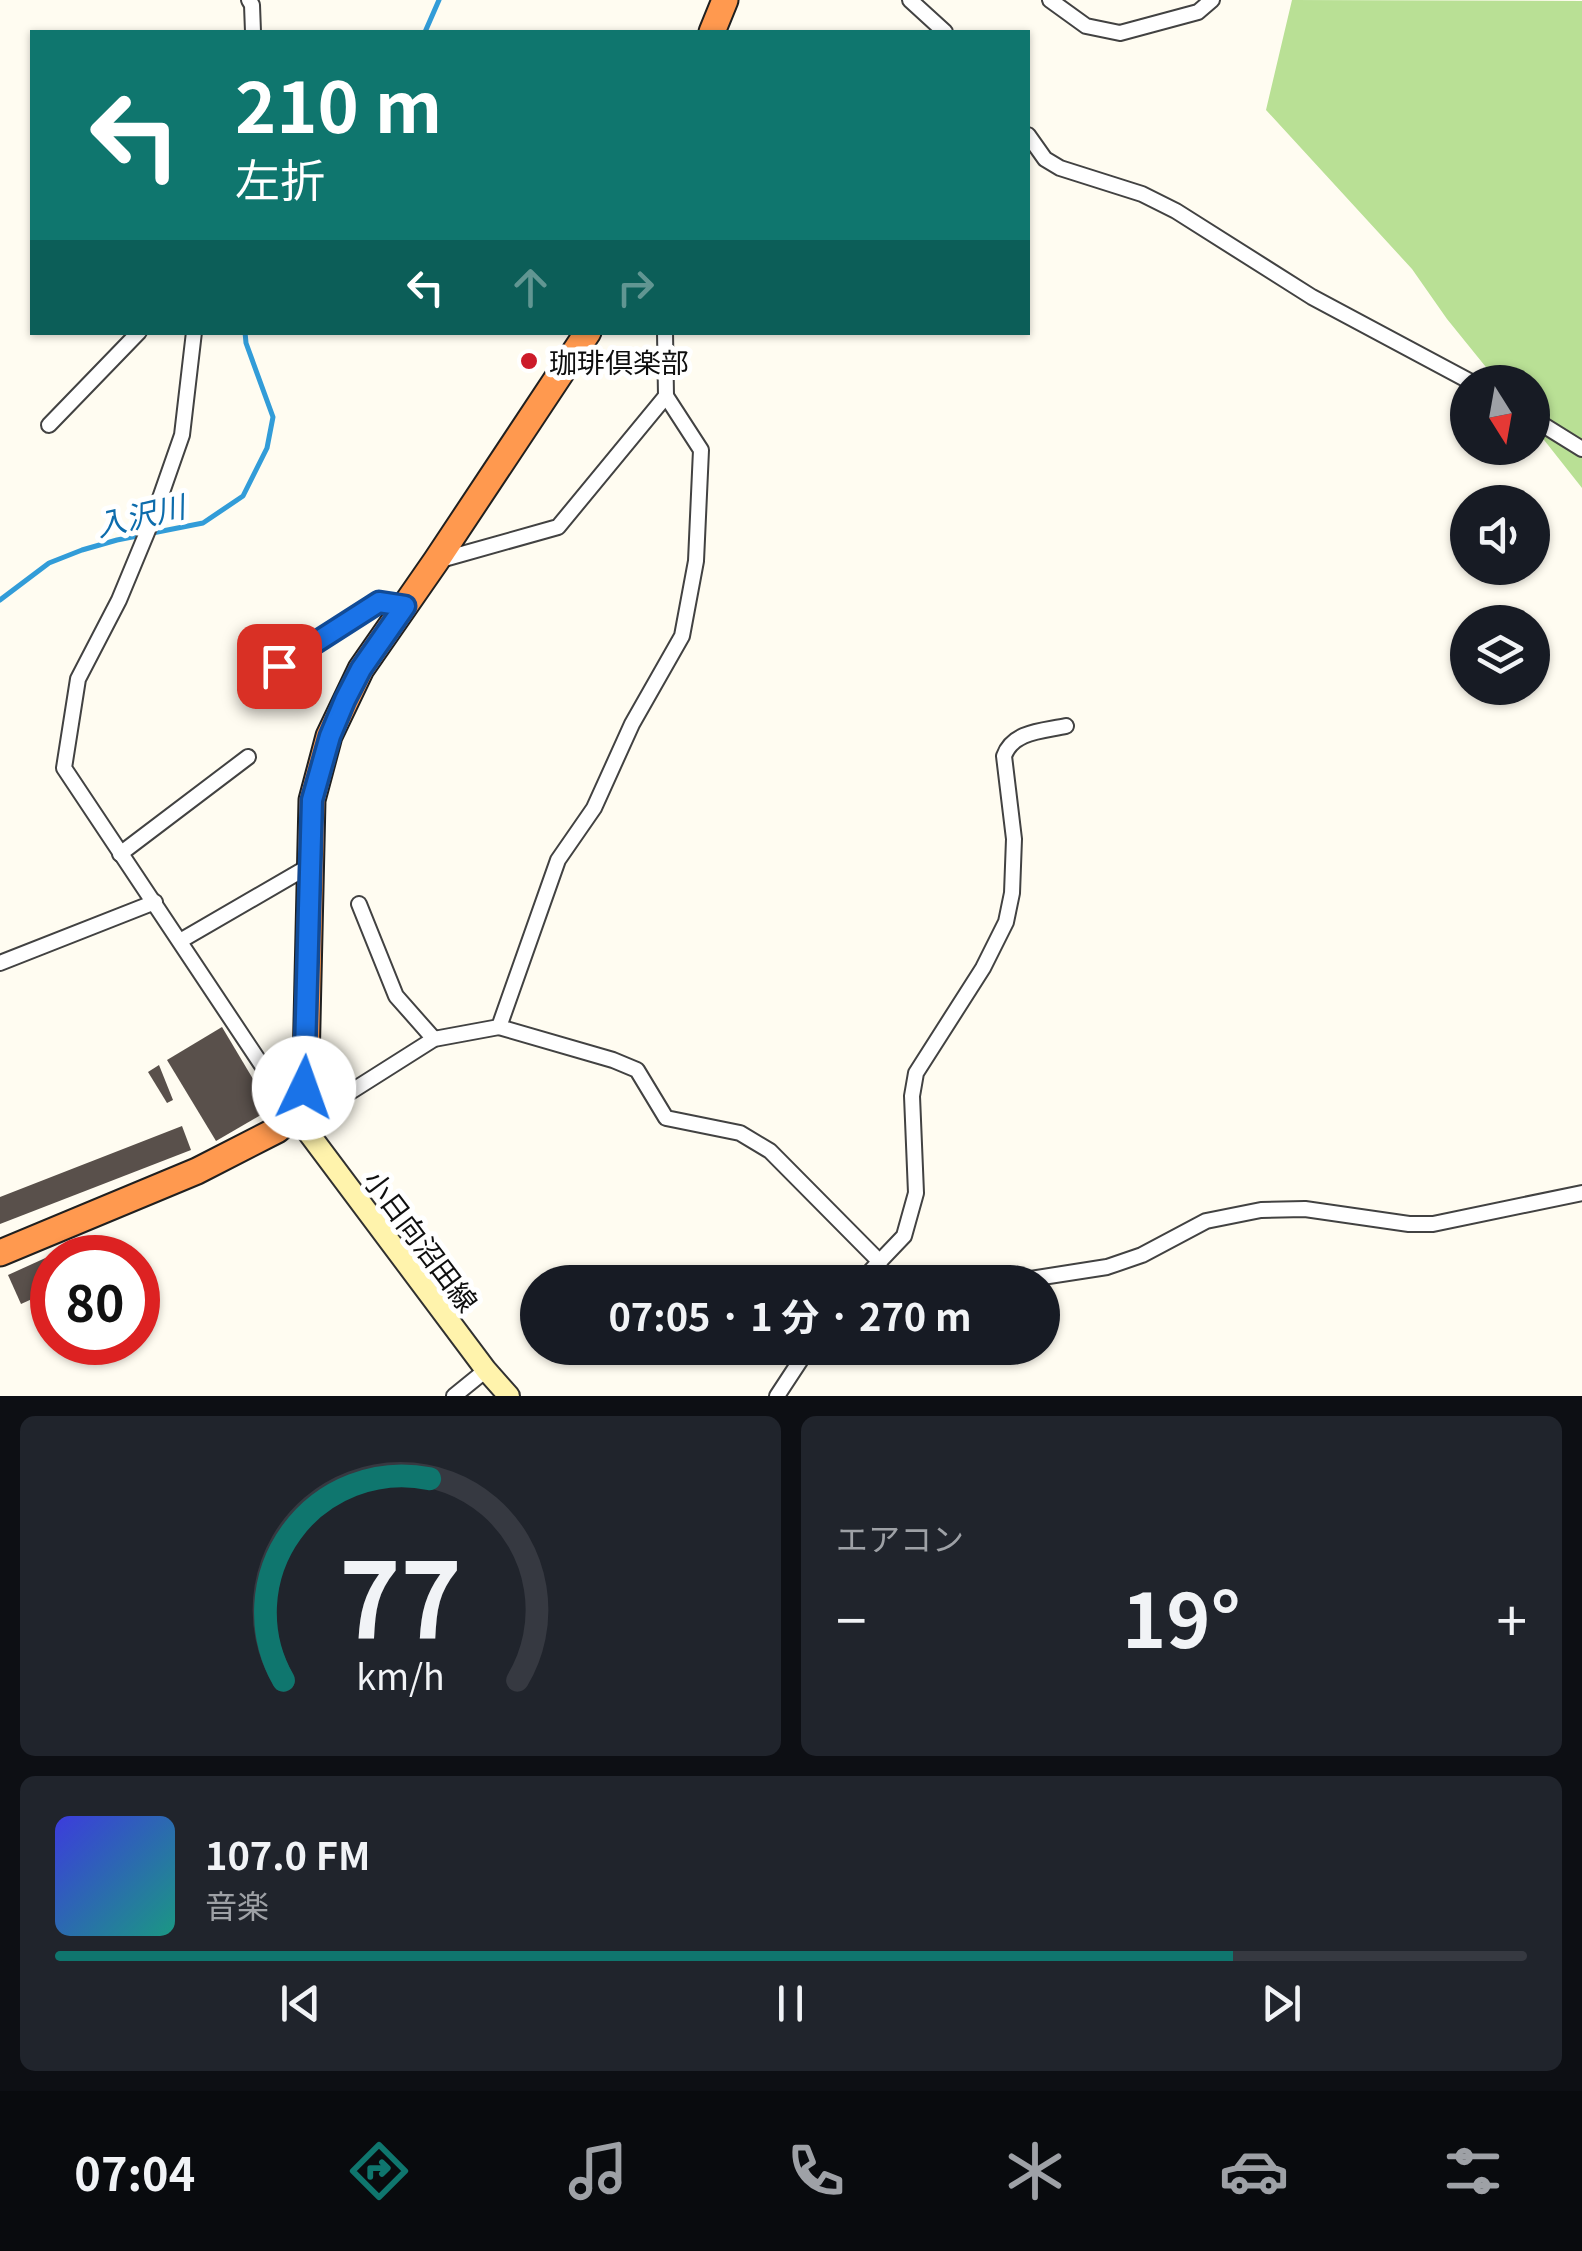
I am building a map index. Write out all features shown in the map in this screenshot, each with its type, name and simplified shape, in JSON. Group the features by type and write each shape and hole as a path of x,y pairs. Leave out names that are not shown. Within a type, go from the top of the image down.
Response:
{"highway":[{"path":"713,30 724,0"},
{"path":"0,1253 197,1171 277,1130 294,1115 304,1088 306,1066 312,800 330,736 361,669 586,335"}],"main road":[{"name":"小日向沼田線","path":"294,1115 509,1396"}],"street":[{"path":"249,0 253,30"},
{"path":"910,0 943,30"},
{"path":"1050,0 1086,26 1120,33 1198,12 1212,0"},
{"path":"1030,139 1045,159 1060,168 1142,194 1176,211 1312,298 1450,370"},
{"path":"49,424 136,335"},
{"path":"194,335 182,435 120,600 78,679 64,768 294,1115 325,1108 434,1039 499,1027 637,1070 666,1118 740,1134 770,1151 880,1262"},
{"path":"499,1027 558,860 594,808 632,724 682,636 696,562 701,450 666,396 665,335"},
{"path":"436,562 558,527 666,396"},
{"path":"1550,429 1582,449"},
{"path":"246,688 379,602 405,606"},
{"path":"878,1265 904,1236 916,1193 912,1096 916,1072 982,968 1006,922 1012,892 1014,838 1004,756 1008,745 1020,736 1066,726"},
{"path":"120,854 248,756"},
{"path":"180,941 310,865"},
{"path":"0,964 155,902"},
{"path":"358,904 396,996 434,1039"},
{"path":"1060,1274 1107,1267 1142,1254 1206,1220 1261,1210 1305,1209 1432,1224 1582,1193"},
{"path":"778,1396 797,1365"},
{"path":"454,1396 486,1370"}],"green space":[{"path":"1292,0 1582,1 1582,488 1550,448 1550,365 1484,365 1412,269 1266,110"}],"building":[{"path":"222,1027 271,1109 216,1141 167,1060"},
{"path":"159,1065 173,1100 167,1103 148,1072"},
{"path":"182,1126 191,1150 0,1224 0,1197"},
{"path":"30,1265 30,1300 21,1304 8,1275"}],"waterway":[{"name":"入沢川","path":"426,30 439,0"},
{"name":"入沢川","path":"0,600 49,563 117,540 203,523 243,496 267,448 273,417 245,335"}],"place":[{"name":"珈琲倶楽部","path":"529,361"}],"route":[{"path":"279,666 379,602 405,606 361,669 345,700 312,800 304,1088"}]}
